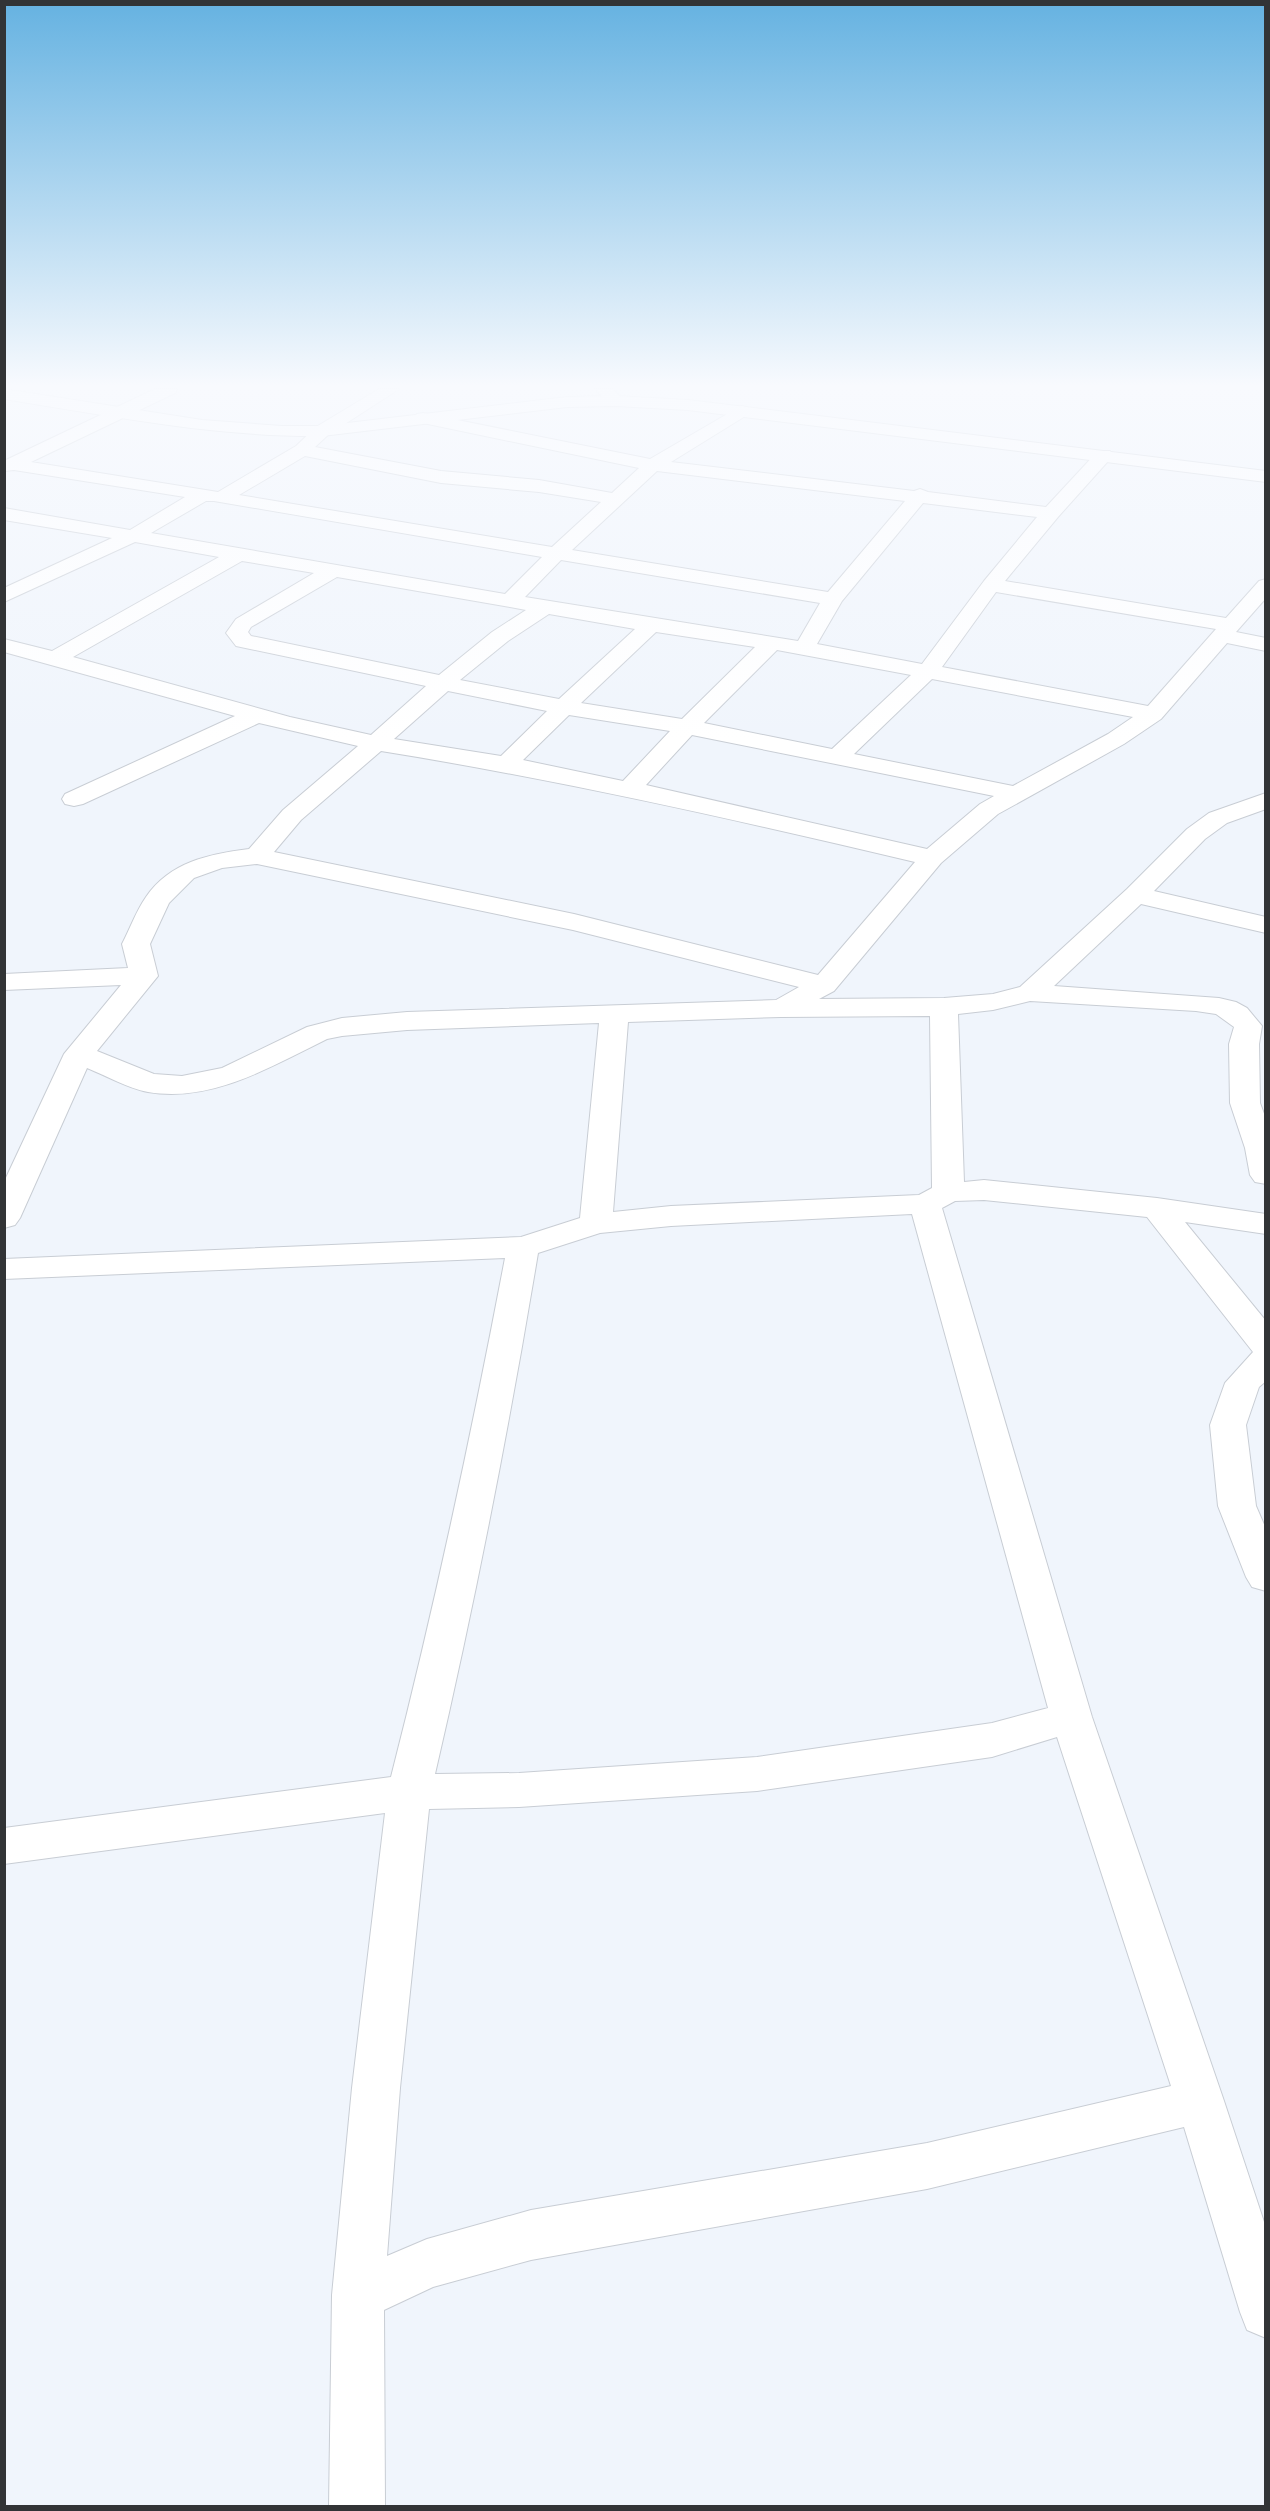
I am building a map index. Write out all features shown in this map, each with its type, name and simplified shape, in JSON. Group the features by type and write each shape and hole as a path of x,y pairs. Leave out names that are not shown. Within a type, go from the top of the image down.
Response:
{"street":[{"path":"4,596 192,506"},
{"path":"272,506 833,599"},
{"path":"510,601 556,554 608,506"},
{"path":"804,648 833,599 911,506"},
{"path":"1001,506 1051,513"},
{"path":"836,758 928,670 991,585 1057,506"},
{"path":"4,514 651,625 804,648 1153,714"},
{"path":"4,532 33,519"},
{"path":"56,658 239,555"},
{"path":"333,571 243,623 237,633 238,637 244,641 443,683 687,727 1013,794"},
{"path":"991,585 1226,630 1266,645"},
{"path":"781,1008 824,985 932,858 989,809 1116,740 1153,714 1226,630 1261,597"},
{"path":"256,856 292,815 443,683 512,626 545,607"},
{"path":"506,764 651,625"},
{"path":"629,789 687,727 772,644"},
{"path":"4,645 256,714 376,743 506,764 629,789 932,858"},
{"path":"74,799 179,752 256,714"},
{"path":"1030,993 1136,895 1196,834 1218,818 1266,800"},
{"path":"144,976 136,944 157,900 185,873 217,861 256,856 574,922 824,985"},
{"path":"1136,895 1266,925"},
{"path":"4,982 144,976"},
{"path":"4,1218 79,1054 144,976"},
{"path":"79,1054 149,1083 182,1085 231,1075 317,1033 342,1027 407,1021 781,1008 944,1007 993,1002 1030,993 1218,1005 1239,1013 1248,1026 1244,1044 1245,1103 1260,1148 1266,1175"},
{"path":"944,1007 937,1198 1071,1717 1200,2101 1266,2312"},
{"path":"596,1224 614,1014"},
{"path":"4,1269 523,1247 596,1224 671,1216 937,1198 984,1190 1157,1208 1266,1224"},
{"path":"1157,1208 1266,1345"},
{"path":"357,2506 358,2295 376,2088 409,1792 437,1678 501,1371 523,1247"},
{"path":"1266,1359 1243,1383 1227,1425 1237,1506 1266,1577"},
{"path":"4,1846 409,1792 519,1790 757,1774 992,1740 1071,1717"},
{"path":"358,2295 427,2264 531,2235 927,2166 1200,2101"}]}
